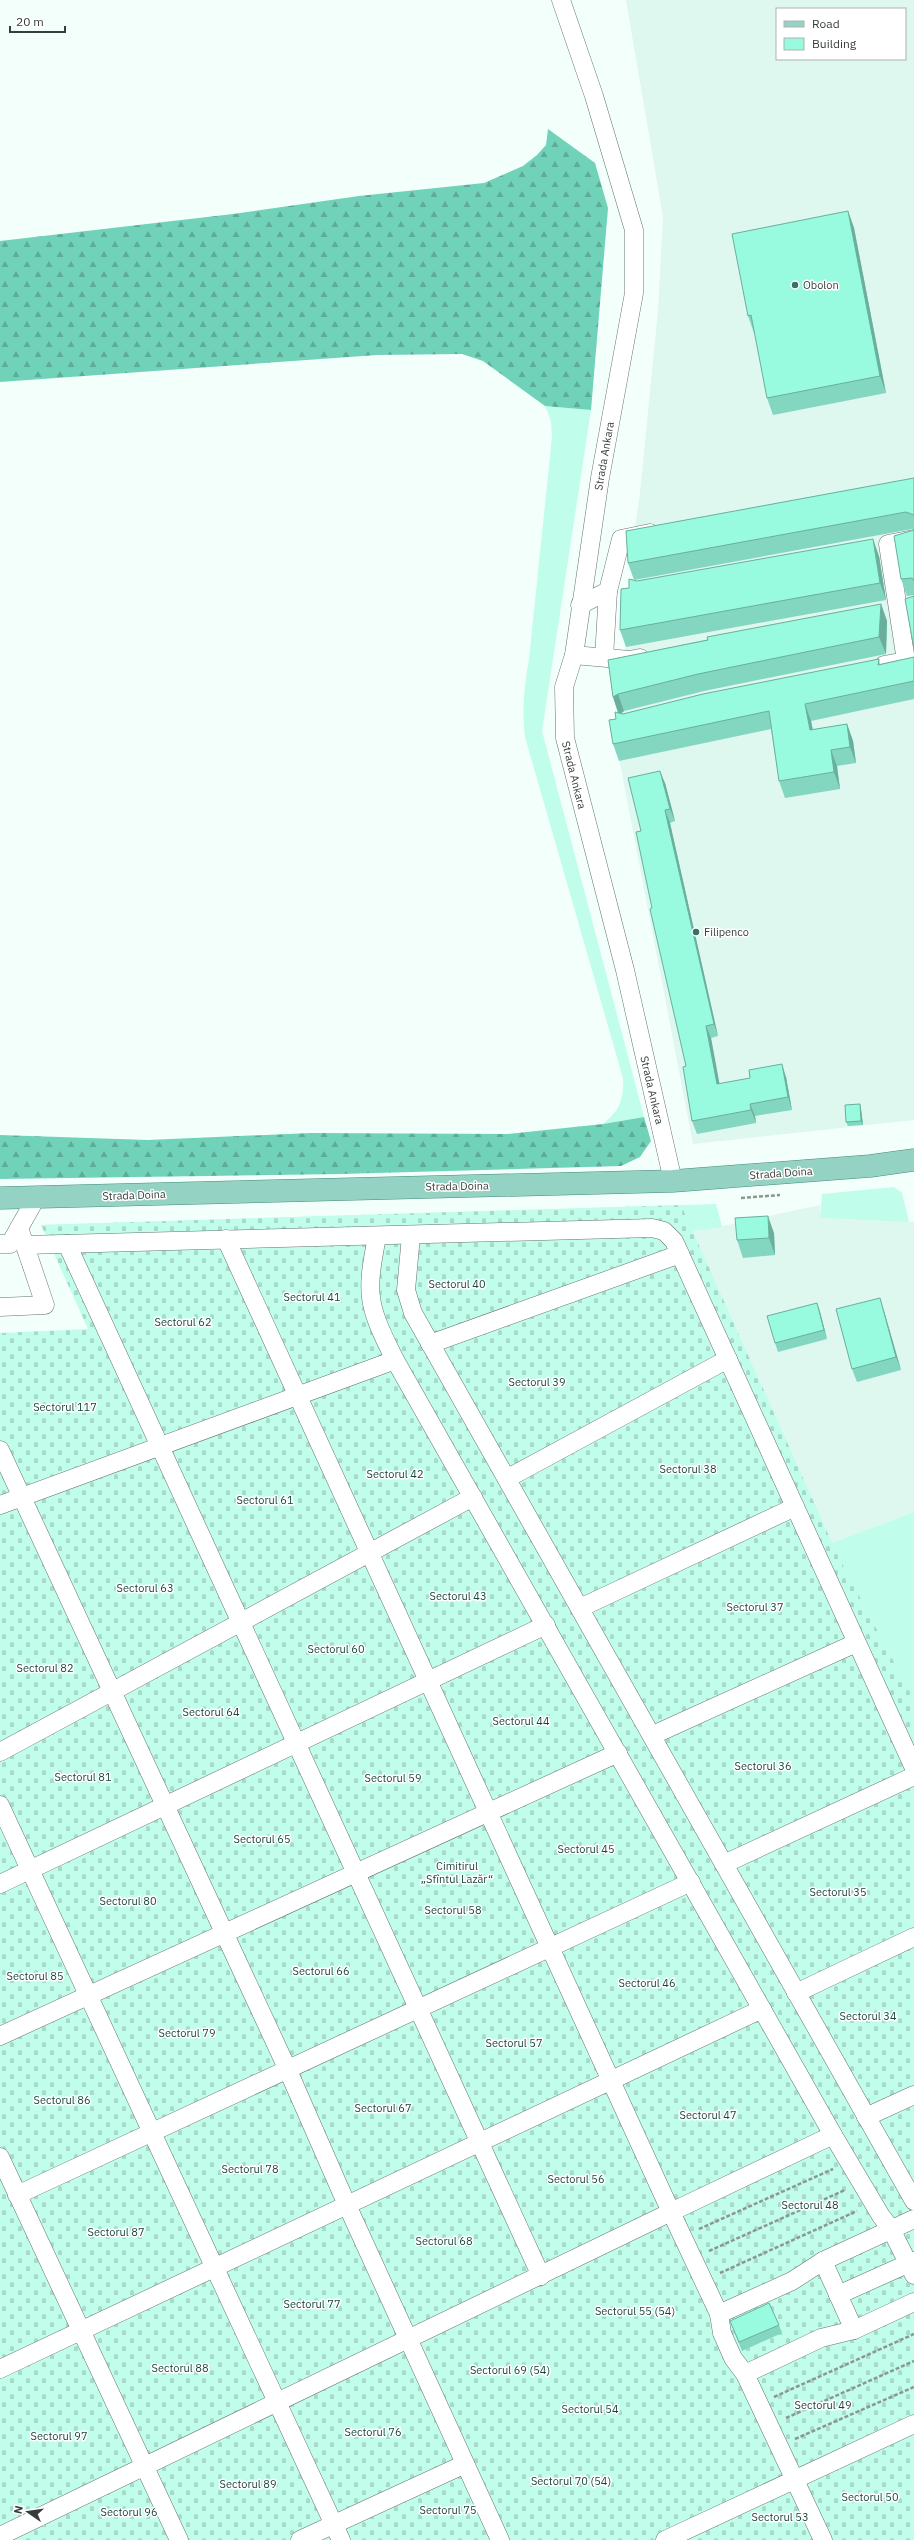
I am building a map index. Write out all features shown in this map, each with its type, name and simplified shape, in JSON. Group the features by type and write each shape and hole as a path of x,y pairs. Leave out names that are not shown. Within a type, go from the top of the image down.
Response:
{"main road":[{"name":"Strada Doina","path":"0,1198 673,1181 870,1166 914,1160"}],"street":[{"name":"Strada Ankara","path":"560,0 594,96 634,230 634,293 600,478 580,605 574,655 564,687 565,738 625,970 673,1181"},
{"path":"604,658 608,591 621,539 667,529"},
{"path":"868,668 910,660 880,546 914,539"},
{"path":"580,605 608,591"},
{"path":"574,655 629,660 660,654"},
{"path":"0,1244 10,1244 36,1198"},
{"path":"0,1306 45,1305 19,1228"},
{"path":"25,1246 226,1239 377,1237 658,1228 669,1235 680,1254 914,1768"},
{"path":"411,1236 407,1262 408,1302 430,1344 508,1478 866,2118 914,2201"},
{"path":"377,1237 371,1270 370,1299 378,1326 395,1360 833,2135 873,2203 891,2229 912,2267 838,2295"},
{"path":"226,1239 370,1552 549,1948 719,2314 722,2333 734,2358 745,2374 823,2540"},
{"path":"67,1244 161,1445 241,1623 541,2276"},
{"path":"430,1344 680,1254"},
{"path":"508,1478 728,1359"},
{"path":"0,1505 296,1394 395,1360"},
{"path":"0,1450 286,2068 500,2540"},
{"path":"0,1752 111,1690 241,1623 473,1497"},
{"path":"580,1608 795,1507"},
{"path":"0,1884 546,1625"},
{"path":"653,1735 856,1643"},
{"path":"0,2036 618,1753"},
{"path":"724,1864 914,1776"},
{"path":"0,1805 337,2532"},
{"path":"18,2195 286,2068 691,1882"},
{"path":"796,1993 914,1937"},
{"path":"0,2369 611,2082 762,2009"},
{"path":"866,2118 914,2094"},
{"path":"0,2536 145,2468 278,2402 410,2340 671,2212 833,2135"},
{"path":"0,2157 179,2540"},
{"path":"719,2314 792,2281 823,2261 914,2219"},
{"path":"823,2261 854,2330"},
{"path":"745,2374 821,2338 854,2330 914,2302"},
{"path":"665,2540 914,2424"},
{"path":"300,2540 337,2532 465,2464"}],"path":[{"path":"682,2236 849,2162"},
{"path":"692,2258 861,2182"},
{"path":"703,2281 873,2203"},
{"path":"759,2403 914,2334"},
{"path":"769,2425 914,2361"},
{"path":"779,2447 914,2387"}],"shaded area":[{"path":"626,0 914,0 914,1120 693,1144 615,737 619,713 613,666 626,647 634,583 632,548 640,493 658,311 663,217"},
{"path":"820,1205 820,1218 914,1222 914,1512 832,1543 692,1230 714,1228"}],"green space":[{"path":"548,129 595,163 608,208 591,410 545,406 483,361 462,354 377,355 0,382 0,241 233,214 359,196 484,183 523,166 537,155 546,145"},
{"path":"545,406 591,410 542,731 644,1117 603,1124 609,1119 620,1104 623,1092 623,1078 525,737 524,727 525,688 552,437 551,421"},
{"path":"644,1117 651,1141 640,1157 621,1166 340,1174 0,1179 0,1135 148,1140 311,1133 507,1134 603,1124"},
{"path":"894,1187 902,1193 909,1222 820,1218 822,1194"},
{"path":"716,1204 722,1227 692,1231 832,1543 914,1512 914,1752 41,1225"},
{"name":"Cimitirul „Sfîntul Lazăr“","path":"681,1205 837,1554 914,1700 914,2540 0,2540 0,1333 88,1329 41,1225"}],"building":[{"path":"848,211 880,376 767,398 751,315 748,316 732,234"},
{"path":"914,478 914,515 906,512 628,563 626,531"},
{"path":"914,530 914,581 912,578 901,579 894,536"},
{"path":"873,539 880,583 620,630 621,589 629,588 629,579 637,581"},
{"path":"914,596 914,649 905,599"},
{"path":"881,604 879,637 698,674 618,694 613,697 608,660 708,640 707,637"},
{"path":"914,657 914,681 805,704 810,730 847,724 850,747 831,750 834,772 779,781 769,711 613,744 609,720 616,719 615,712 623,714 703,694 879,659 878,665"},
{"path":"660,771 670,809 665,810 714,1024 706,1026 717,1084 750,1078 749,1070 782,1064 788,1097 750,1104 751,1110 692,1121 683,1067 686,1066 650,909 652,908 636,832 641,831 628,778"},
{"path":"860,1104 861,1121 846,1122 845,1105"},
{"path":"768,1216 769,1238 737,1240 735,1218"},
{"path":"880,1298 896,1357 852,1369 836,1309"},
{"path":"817,1303 824,1330 775,1343 767,1316"},
{"path":"769,2303 779,2325 739,2342 730,2321"}],"place":[{"name":"Obolon","path":"795,285"},
{"name":"Filipenco","path":"696,932"}],"park label":[{"name":"Sectorul 40","path":"457,1284"},
{"name":"Sectorul 41","path":"312,1297"},
{"name":"Sectorul 62","path":"183,1322"},
{"name":"Sectorul 39","path":"537,1382"},
{"name":"Sectorul 117","path":"65,1407"},
{"name":"Sectorul 38","path":"688,1469"},
{"name":"Sectorul 42","path":"395,1474"},
{"name":"Sectorul 61","path":"265,1500"},
{"name":"Sectorul 63","path":"145,1588"},
{"name":"Sectorul 43","path":"458,1596"},
{"name":"Sectorul 37","path":"755,1607"},
{"name":"Sectorul 60","path":"336,1649"},
{"name":"Sectorul 82","path":"45,1668"},
{"name":"Sectorul 64","path":"211,1712"},
{"name":"Sectorul 44","path":"521,1721"},
{"name":"Sectorul 36","path":"763,1766"},
{"name":"Sectorul 81","path":"83,1777"},
{"name":"Sectorul 59","path":"393,1778"},
{"name":"Sectorul 65","path":"262,1839"},
{"name":"Sectorul 45","path":"586,1849"},
{"name":"Sectorul 35","path":"838,1892"},
{"name":"Sectorul 80","path":"128,1901"},
{"name":"Sectorul 58","path":"453,1910"},
{"name":"Sectorul 66","path":"321,1971"},
{"name":"Sectorul 85","path":"35,1976"},
{"name":"Sectorul 46","path":"647,1983"},
{"name":"Sectorul 34","path":"868,2016"},
{"name":"Sectorul 79","path":"187,2033"},
{"name":"Sectorul 57","path":"514,2043"},
{"name":"Sectorul 86","path":"62,2100"},
{"name":"Sectorul 67","path":"383,2108"},
{"name":"Sectorul 47","path":"708,2115"},
{"name":"Sectorul 78","path":"250,2169"},
{"name":"Sectorul 56","path":"576,2179"},
{"name":"Sectorul 48","path":"810,2205"},
{"name":"Sectorul 87","path":"116,2232"},
{"name":"Sectorul 68","path":"444,2241"},
{"name":"Sectorul 77","path":"312,2304"},
{"name":"Sectorul 55 (54)","path":"635,2311"},
{"name":"Sectorul 88","path":"180,2368"},
{"name":"Sectorul 69 (54)","path":"510,2370"},
{"name":"Sectorul 49","path":"823,2405"},
{"name":"Sectorul 54","path":"590,2409"},
{"name":"Sectorul 76","path":"373,2432"},
{"name":"Sectorul 97","path":"59,2436"},
{"name":"Sectorul 70 (54)","path":"571,2481"},
{"name":"Sectorul 89","path":"248,2484"},
{"name":"Sectorul 50","path":"870,2497"},
{"name":"Sectorul 75","path":"448,2510"},
{"name":"Sectorul 96","path":"129,2512"},
{"name":"Sectorul 53","path":"780,2517"}]}
